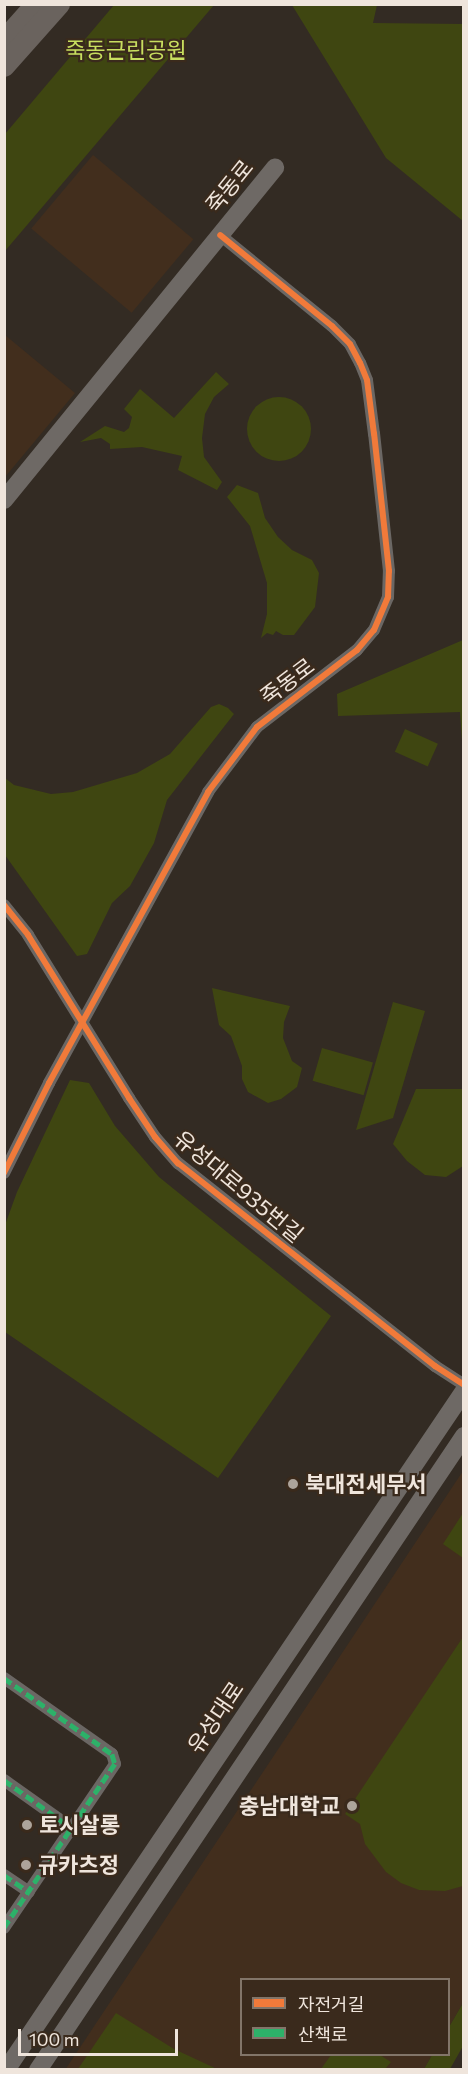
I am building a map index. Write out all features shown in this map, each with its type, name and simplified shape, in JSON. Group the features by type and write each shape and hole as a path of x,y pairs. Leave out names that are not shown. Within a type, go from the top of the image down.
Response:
{"highway":[{"path":"4,41 37,4"},
{"path":"4,66 59,4"}],"main road":[{"name":"죽동로","path":"4,500 275,168"},
{"name":"유성대로","path":"6,2070 464,1391"},
{"path":"38,2070 464,1436"}],"street":[{"name":"죽동로","path":"4,1173 170,858 208,792 237,750 274,712 357,650 375,630 388,597 388,572 374,434 367,380 360,363 350,344 332,326 220,235"},
{"name":"유성대로935번길","path":"4,905 28,935 81,1025 155,1137 178,1163 435,1366 464,1385"},
{"path":"4,1678 112,1754 115,1764 109,1777 4,1928"},
{"path":"4,1780 73,1829"},
{"path":"4,1875 29,1893"}],"shaded area":[{"path":"93,155 193,239 132,313 31,229"},
{"path":"5,335 75,393 5,477"},
{"name":"충남대학교","path":"463,1471 463,2003 450,2025 450,1978 240,1978 240,2056 431,2056 424,2069 65,2070"}],"green space":[{"name":"죽동근린공원","path":"114,5 214,5 5,251 5,134"},
{"path":"292,5 377,5 373,23 463,24 463,221 386,158"},
{"path":"216,372 229,384 214,397 205,414 202,438 204,457 222,482 217,490 178,470 182,456 142,447 110,449 110,444 101,438 80,442 105,426 124,432 129,428 132,417 124,409 140,389 174,418"},
{"path":"279,397 291,399 302,406 309,417 311,429 309,441 302,452 291,459 279,461 267,459 256,452 249,441 247,429 249,417 256,406 267,399"},
{"path":"237,485 258,493 265,518 278,537 292,550 312,560 319,573 315,607 294,635 283,635 276,631 273,635 267,633 261,638 267,614 267,583 250,526 227,497"},
{"path":"463,640 463,756 460,712 338,716 337,694"},
{"path":"219,704 234,714 167,800 154,843 130,886 112,903 87,954 77,956 5,855 5,778 14,785 51,794 73,792 137,773 170,754 211,707"},
{"path":"405,729 438,744 428,766 395,752"},
{"path":"212,988 290,1006 284,1022 283,1038 292,1061 302,1068 297,1087 281,1099 268,1103 248,1092 242,1079 242,1066 231,1036 219,1025"},
{"path":"393,1002 425,1011 393,1118 356,1130"},
{"path":"322,1048 373,1063 364,1095 313,1081"},
{"path":"70,1080 89,1083 115,1126 159,1177 331,1316 218,1478 5,1332 5,1225 17,1192"},
{"path":"416,1089 463,1089 463,1166 446,1177 425,1175 407,1161 393,1144"},
{"path":"463,1513 463,1558 443,1544"},
{"path":"463,1637 463,1886 445,1891 419,1890 401,1883 386,1872 365,1844 360,1824 345,1814"},
{"path":"463,2003 463,2046 450,2069 424,2069 431,2056 450,2056 450,2025"},
{"path":"116,2013 174,2049 217,2069 78,2069"},
{"path":"330,2056 382,2056 391,2062 385,2069 321,2069"}],"marked path":[{"path":"4,1678 112,1754 115,1764 4,1928"},
{"path":"4,1780 73,1829"},
{"path":"4,1875 29,1892"}],"cycle path":[{"path":"4,1173 49,1083 208,792 257,727 357,650 374,630 388,597 389,571 374,434 367,380 360,363 350,344 332,326 220,235"},
{"path":"4,905 28,935 155,1137 178,1163 435,1366 464,1385"}],"place":[{"name":"북대전세무서","path":"293,1484"},
{"name":"충남대학교","path":"352,1806"},
{"name":"토시살롱","path":"27,1825"},
{"name":"규카츠정","path":"26,1865"}]}
